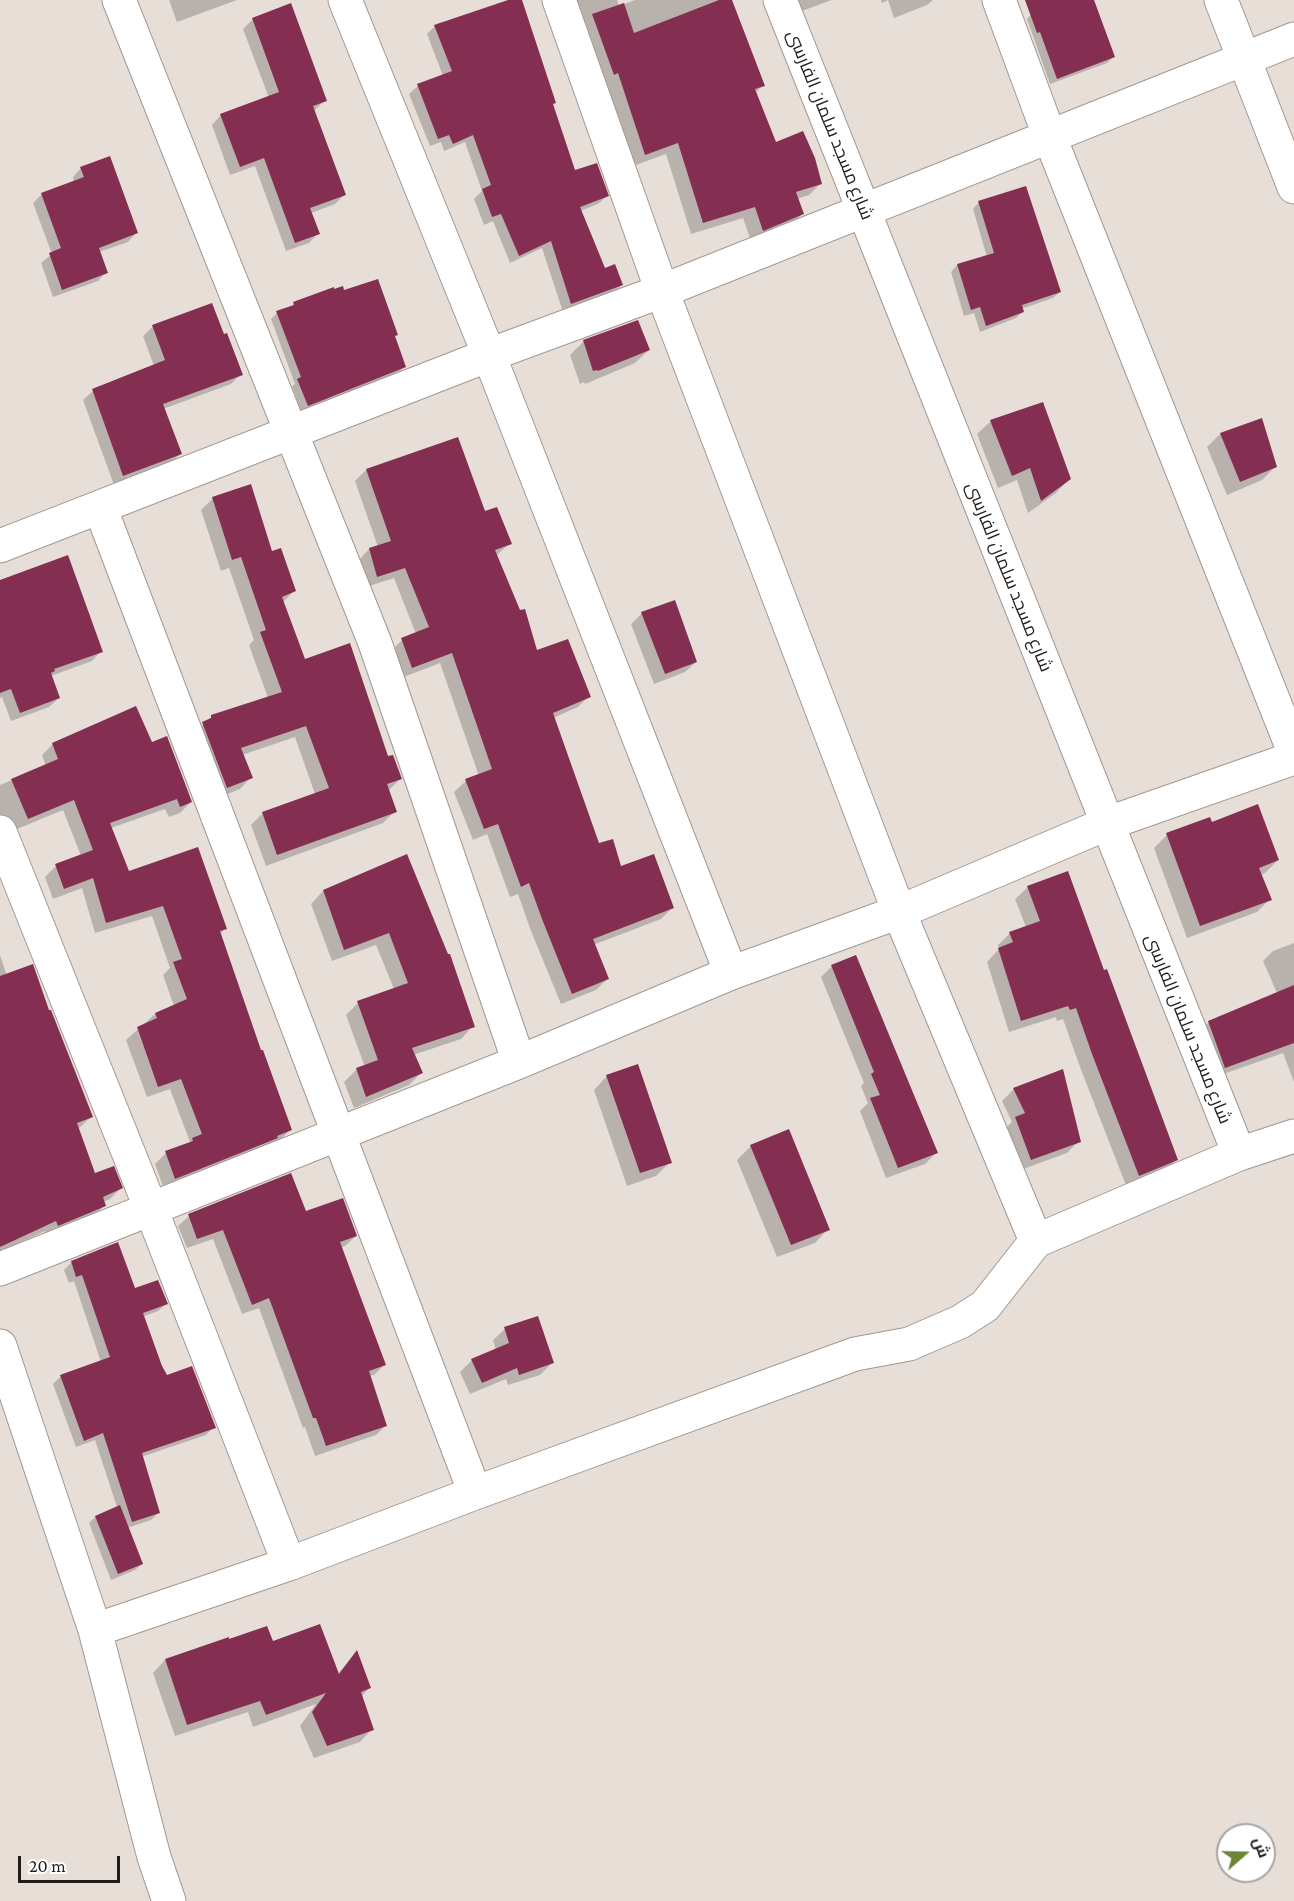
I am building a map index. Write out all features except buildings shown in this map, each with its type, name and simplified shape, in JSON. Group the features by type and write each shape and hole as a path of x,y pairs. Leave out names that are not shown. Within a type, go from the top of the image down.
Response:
{"street":[{"path":"119,0 375,643 519,1062"},
{"path":"345,0 489,355 731,973"},
{"path":"559,0 662,291 899,912 1036,1241"},
{"name":"شارع مسجد سلمان الفارسى","path":"780,0 1239,1154"},
{"path":"999,0 1049,135 1294,752"},
{"path":"1221,0 1294,187"},
{"path":"0,546 489,355 662,291 1294,39"},
{"path":"100,507 476,1493"},
{"path":"0,1269 519,1062 731,973 899,912 1106,824 1294,758"},
{"path":"0,832 151,1209 289,1564"},
{"path":"95,1630 289,1564 855,1354 909,1344 960,1322 985,1306 1036,1241 1239,1154 1294,1136"},
{"path":"0,1346 95,1630 154,1857 169,1901"}]}
